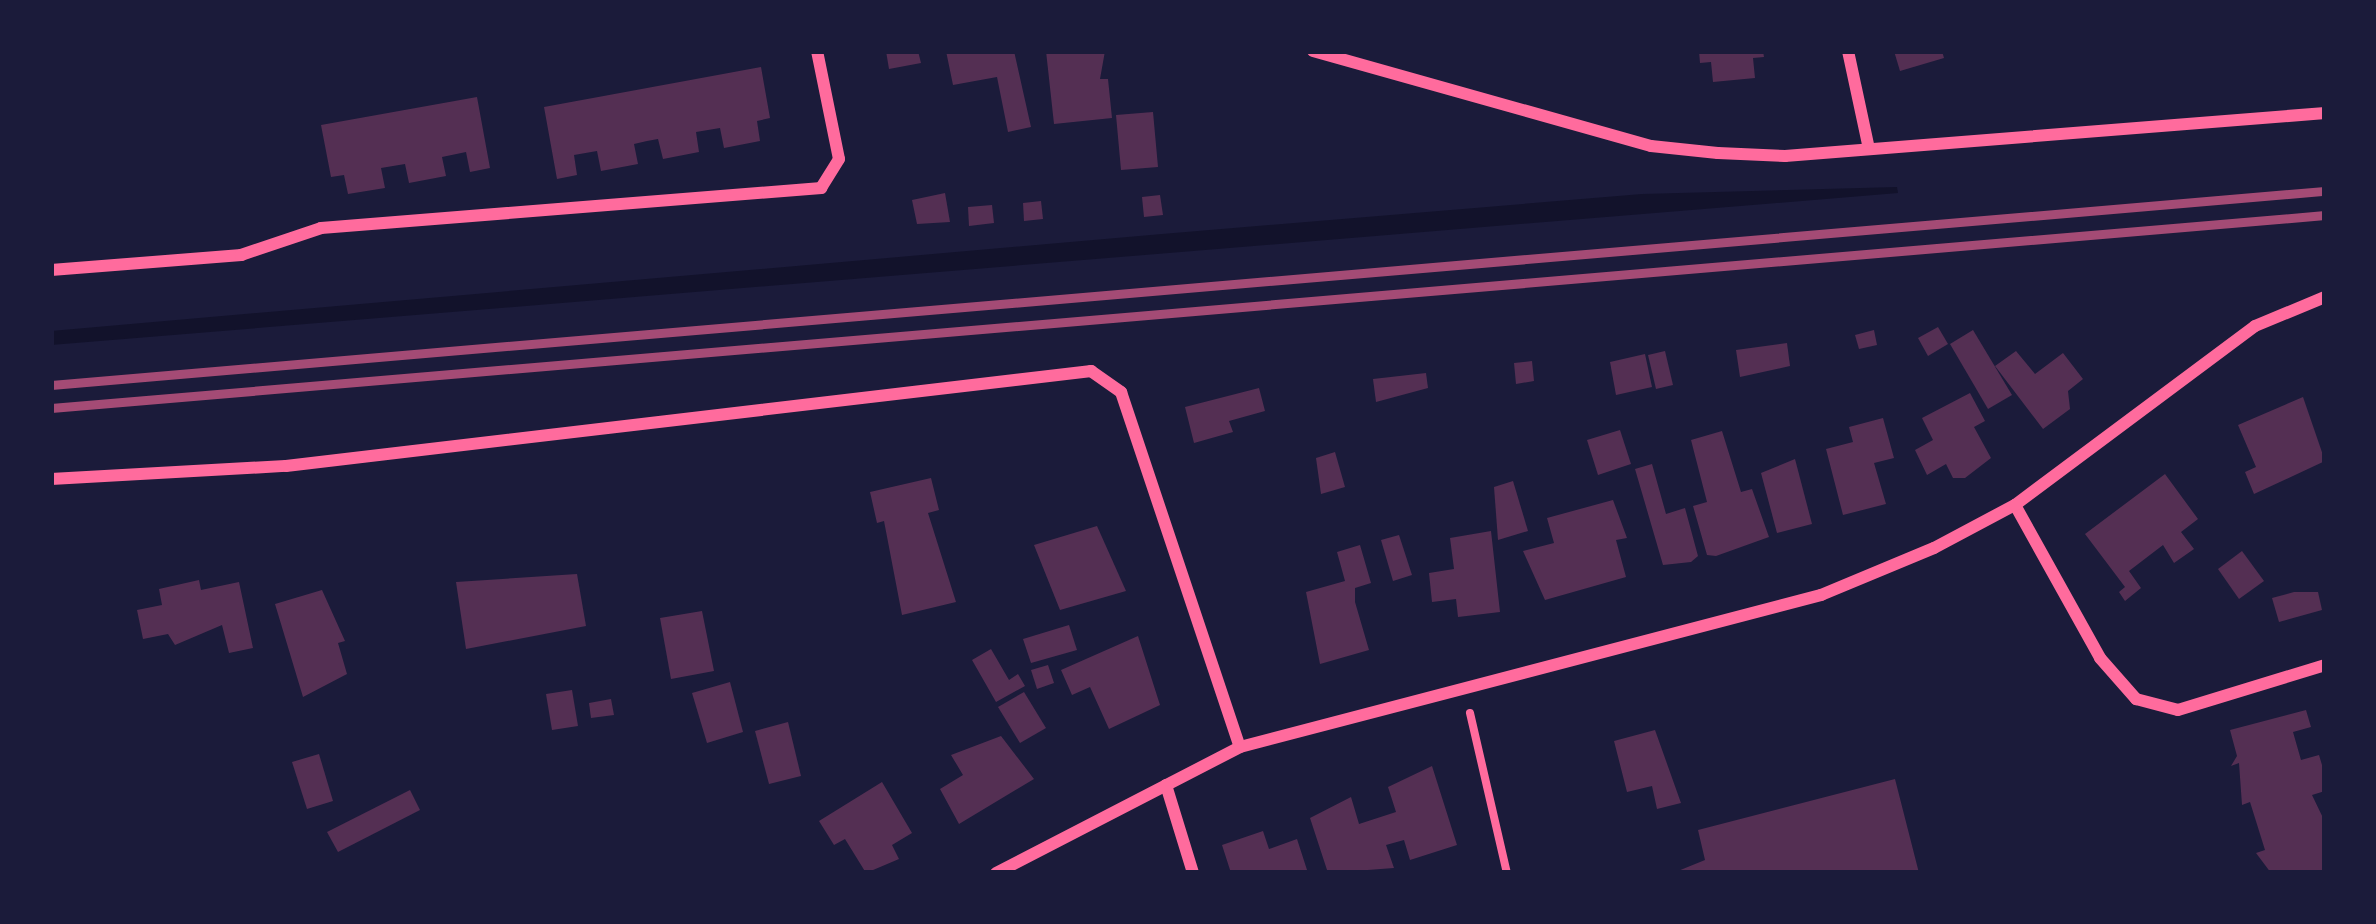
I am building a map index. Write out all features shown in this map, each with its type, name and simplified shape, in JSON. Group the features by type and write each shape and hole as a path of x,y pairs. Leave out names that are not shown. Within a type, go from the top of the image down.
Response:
{"street":[{"path":"51,270 241,254 321,228 821,188 839,159 817,51"},
{"path":"1313,51 1651,146 1785,156 2325,113"},
{"path":"1848,51 1869,149"},
{"path":"996,873 1240,747 1821,595 2014,505 2255,326 2325,297"},
{"path":"51,479 286,466 1091,371 1121,392 1240,747"},
{"path":"2014,505 2100,658 2136,699 2179,710 2325,665"},
{"path":"1166,785 1193,873"}],"path":[{"path":"1464,688 1507,873"}],"shaded area":[{"path":"1897,187 1898,193 51,345 51,331 1162,234 1642,194"}],"building":[{"path":"886,51 918,51 921,63 889,69"},
{"path":"946,51 1014,51 1031,127 1008,132 997,77 953,85"},
{"path":"1046,51 1105,51 1100,79 1108,79 1112,118 1054,124"},
{"path":"1699,51 1763,51 1764,57 1753,58 1755,78 1713,82 1711,62 1700,63"},
{"path":"1894,51 1942,51 1944,58 1900,71"},
{"path":"761,67 770,118 757,121 760,141 724,148 720,128 696,132 699,152 663,159 658,139 647,141 634,144 638,164 601,171 597,151 574,155 577,175 557,179 544,107"},
{"path":"477,97 490,168 470,172 466,152 442,157 446,176 409,183 405,164 381,168 385,188 348,194 344,175 331,177 321,125"},
{"path":"1153,112 1158,167 1121,170 1116,115"},
{"path":"945,193 950,222 917,224 912,200"},
{"path":"1160,195 1163,215 1144,217 1142,197"},
{"path":"1041,201 1043,219 1024,221 1023,203"},
{"path":"992,205 994,223 969,226 968,207"},
{"path":"1938,327 1948,344 1928,356 1918,338"},
{"path":"1874,330 1877,345 1859,349 1855,335"},
{"path":"1973,330 2012,395 1988,409 1950,344"},
{"path":"1787,343 1790,366 1740,377 1736,350"},
{"path":"1665,351 1673,385 1656,389 1648,355"},
{"path":"2016,351 2035,374 2063,353 2083,379 2068,391 2070,409 2043,429 1995,366"},
{"path":"1645,354 1652,387 1616,395 1610,362"},
{"path":"1532,361 1534,381 1516,384 1514,363"},
{"path":"1426,373 1428,388 1376,402 1373,379"},
{"path":"1259,388 1265,411 1229,421 1233,432 1194,443 1185,407"},
{"path":"1970,393 1985,421 1974,427 1991,458 1965,478 1953,478 1946,464 1927,475 1915,450 1933,440 1922,418"},
{"path":"2303,397 2325,461 2254,494 2245,472 2256,467 2238,425"},
{"path":"1883,418 1894,458 1874,463 1886,504 1843,515 1826,449 1853,442 1849,427"},
{"path":"1620,430 1631,464 1598,475 1587,440"},
{"path":"1722,431 1741,492 1752,489 1769,537 1716,556 1707,555 1693,506 1707,502 1691,440"},
{"path":"1335,452 1345,487 1321,494 1316,458"},
{"path":"1795,459 1812,524 1777,533 1761,473"},
{"path":"1652,464 1666,514 1685,508 1698,556 1691,562 1663,565 1635,469"},
{"path":"2165,474 2198,519 2181,532 2194,549 2174,563 2163,545 2129,571 2141,588 2125,601 2119,592 2125,587 2085,534"},
{"path":"931,478 939,510 928,513 956,602 902,615 884,521 877,523 870,492"},
{"path":"1513,481 1528,531 1498,540 1494,487"},
{"path":"1613,500 1627,538 1616,540 1626,577 1545,600 1523,551 1554,543 1547,518"},
{"path":"1097,526 1126,591 1060,610 1034,545"},
{"path":"1491,531 1500,612 1458,617 1456,599 1432,602 1429,573 1454,569 1450,538"},
{"path":"1399,535 1412,575 1393,581 1381,540"},
{"path":"1360,545 1371,583 1355,588 1355,602 1369,650 1320,664 1306,592 1345,581 1337,552"},
{"path":"2242,551 2264,581 2239,599 2218,569"},
{"path":"577,574 586,626 466,649 456,582"},
{"path":"199,580 201,590 239,582 253,648 229,653 222,625 175,645 168,634 143,639 137,610 162,605 159,589"},
{"path":"322,590 345,641 338,643 347,674 303,697 275,604"},
{"path":"2318,592 2322,610 2279,622 2272,598"},
{"path":"702,611 714,671 671,679 660,618"},
{"path":"1069,625 1077,650 1031,663 1023,639"},
{"path":"1138,636 1160,705 1109,729 1090,687 1072,695 1061,670"},
{"path":"991,649 1009,680 1018,674 1025,686 996,702 972,660"},
{"path":"1048,665 1054,683 1037,689 1031,670"},
{"path":"730,682 743,732 707,743 692,693"},
{"path":"572,690 578,726 552,730 546,694"},
{"path":"1024,692 1046,728 1020,743 998,707"},
{"path":"611,699 614,715 591,718 589,703"},
{"path":"2306,710 2311,727 2293,732 2301,760 2319,755 2325,775 2325,791 2312,795 2325,822 2325,873 2271,873 2256,853 2265,850 2250,802 2242,805 2239,763 2231,766 2237,756 2230,730"},
{"path":"788,722 801,776 769,784 755,731"},
{"path":"1655,730 1681,803 1657,809 1652,786 1627,792 1614,741"},
{"path":"1001,736 1034,779 959,824 940,789 963,775 951,755"},
{"path":"319,754 333,801 307,809 292,762"},
{"path":"1432,766 1457,845 1410,860 1404,840 1386,845 1394,868 1328,873 1310,818 1351,797 1359,824 1396,812 1388,787"},
{"path":"1895,779 1919,873 1673,873 1705,860 1698,830"},
{"path":"882,782 912,833 892,845 899,859 866,873 845,839 834,845 819,821"},
{"path":"410,790 420,810 338,852 327,832"},
{"path":"1263,831 1269,849 1297,839 1308,873 1231,873 1222,845"}],"railway":[{"path":"51,385 2325,191"},
{"path":"51,408 2325,215"}]}
